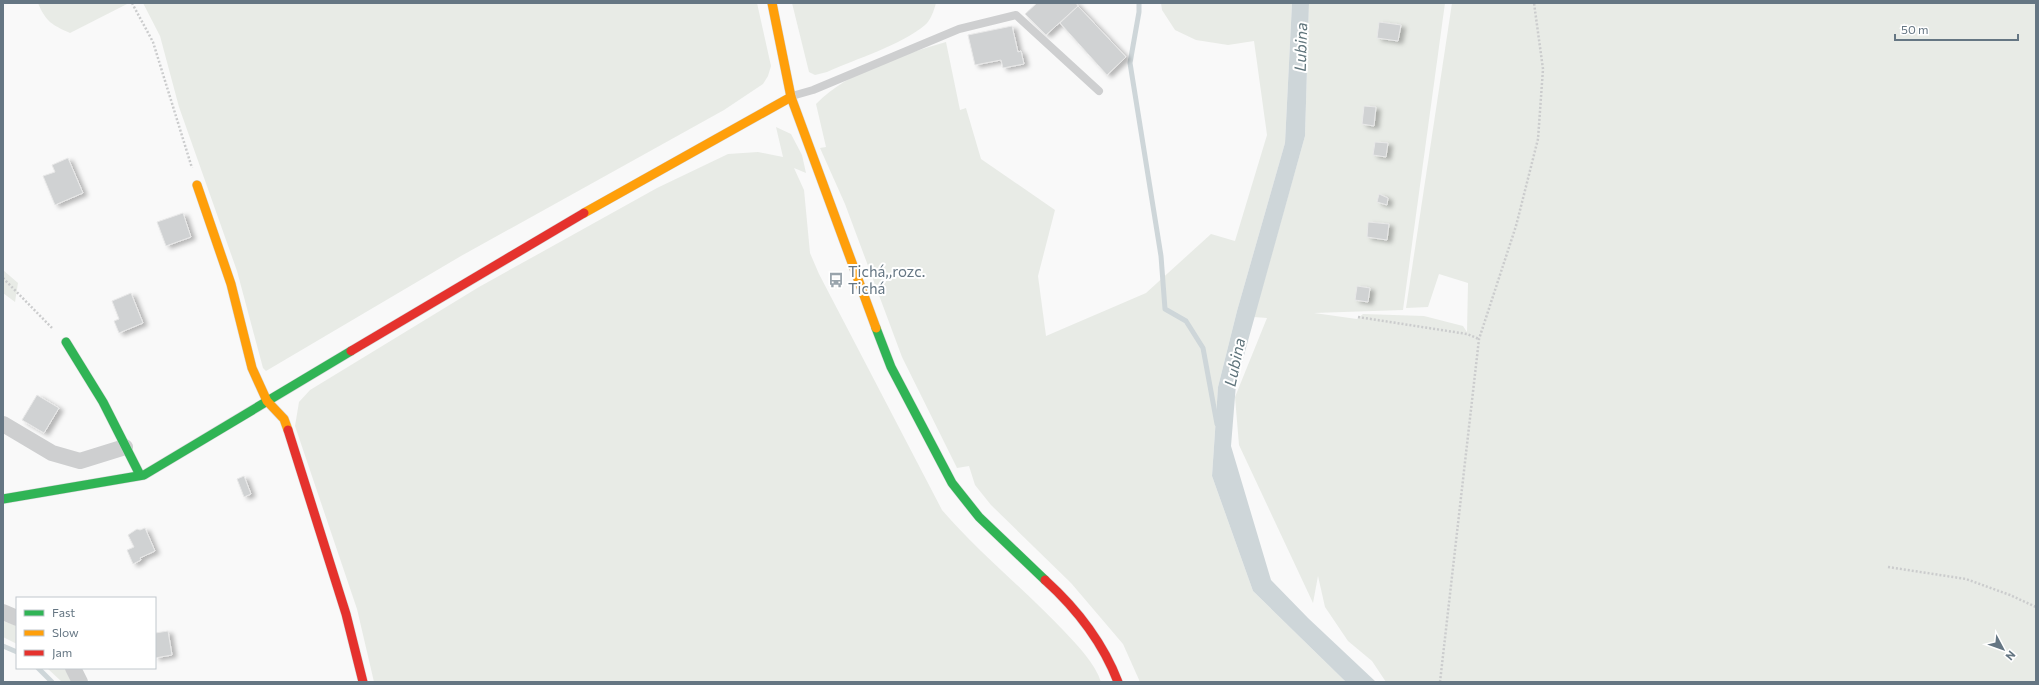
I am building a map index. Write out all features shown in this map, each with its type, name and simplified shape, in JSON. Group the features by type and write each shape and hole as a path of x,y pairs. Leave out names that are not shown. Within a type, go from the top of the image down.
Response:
{"street":[{"path":"772,3 791,97 845,248 891,366 952,483 979,516 1052,586 1073,610 1094,636 1112,667 1118,682"},
{"path":"3,499 144,475 553,230 791,97"},
{"path":"197,185 231,284 252,368 267,401 284,419 297,456 346,614 363,682"},
{"path":"66,342 103,402 140,475"},
{"path":"3,424 52,453 80,461 126,447"},
{"path":"3,612 16,618"},
{"path":"74,669 80,682"}],"lane":[{"path":"791,97 807,92 959,29 1016,15 1099,91"}],"path":[{"path":"132,3 153,42 197,185"},
{"path":"1440,682 1479,339 1516,226 1538,139 1543,68 1534,3"},
{"path":"3,278 66,342"},
{"path":"1358,317 1467,334 1479,339"},
{"path":"1888,567 1966,579 2010,595 2036,607"}],"shaded area":[{"path":"38,3 129,3 70,33 50,22 44,15"},
{"path":"143,3 757,3 771,66 768,76 763,84 724,110 461,256 266,371 263,368 237,271 179,107 160,36"},
{"path":"792,3 936,3 929,20 925,25 904,39 827,72 815,75 809,72"},
{"path":"1161,3 1292,3 1285,143 1237,311 1218,387 1212,476 1253,591 1346,682 1140,682 1123,644 1071,583 991,505 975,485 969,466 957,468 902,357 845,204 820,148 826,147 816,104 830,92 844,82 877,65 911,52 946,42 960,110 966,108 981,159 1055,210 1038,276 1046,336 1146,293 1211,234 1235,241 1267,135 1254,41 1228,45 1196,40 1175,30 1162,10"},
{"path":"1309,3 1445,3 1403,310 1314,313 1357,319 1363,314 1424,316 1463,326 1467,332 1468,283 1439,274 1428,307 1406,308 1452,3 2036,3 2036,682 1386,682 1372,661 1348,641 1325,607 1318,576 1313,603 1239,445 1235,397 1267,318 1254,317 1305,136"},
{"path":"776,127 791,134 802,155 806,173 794,168 804,190 810,253 819,274 942,510 971,541 1074,642 1090,661 1101,682 374,682 357,609 295,426 299,402 310,390 479,287 657,188 728,154 758,152 783,157"},
{"path":"3,270 18,283 15,302 3,293"},
{"path":"3,621 16,626 16,644 3,637"},
{"path":"48,669 67,669 74,682 62,682"}],"water":[{"name":"Lubina","path":"1292,3 1309,3 1305,136 1236,384 1231,446 1271,580 1308,618 1376,682 1346,682 1253,591 1212,476 1218,387 1237,311 1285,143"}],"building":[{"path":"1037,3 1076,3 1078,6 1046,35 1025,14"},
{"path":"1078,6 1126,57 1107,75 1060,23"},
{"path":"1379,22 1401,25 1398,41 1377,38"},
{"path":"1012,26 1018,52 1021,51 1024,64 1003,68 1001,60 975,65 968,35"},
{"path":"1364,106 1376,107 1374,126 1362,124"},
{"path":"1375,142 1388,143 1386,157 1373,155"},
{"path":"68,158 83,193 55,205 43,176 55,172 52,165"},
{"path":"1379,194 1388,198 1387,205 1377,202"},
{"path":"183,213 191,237 166,246 157,222"},
{"path":"1368,222 1389,224 1387,240 1367,237"},
{"path":"1357,286 1370,288 1368,302 1355,300"},
{"path":"131,293 143,323 119,333 114,321 119,319 112,301"},
{"path":"37,395 59,408 44,433 22,420"},
{"path":"244,476 251,494 244,497 237,479"},
{"path":"145,528 155,551 140,558 141,560 133,564 127,550 134,547 128,535 137,529 140,530"},
{"path":"168,631 172,655 156,658 156,633"}],"waterway":[{"path":"1139,3 1139,12 1130,63 1161,256 1165,309 1186,321 1203,348 1217,424"},
{"path":"3,646 16,652"},
{"path":"39,669 52,682"}],"traffic: fast":[{"path":"876,328 891,367 952,483 979,517 1045,580"},
{"path":"66,342 103,402 140,475"},
{"path":"3,499 144,475 351,351"}],"traffic: slow":[{"path":"772,3 791,97 876,328"},
{"path":"584,213 791,97"},
{"path":"197,185 231,284 252,368 267,401 284,419 288,430"}],"traffic: jam":[{"path":"351,351 584,213"},
{"path":"288,430 346,614 363,682"},
{"path":"1045,580 1078,614 1088,627 1105,654 1118,682"}],"place":[{"name":"Tichá,,rozc. Tichá","path":"836,280"}]}
